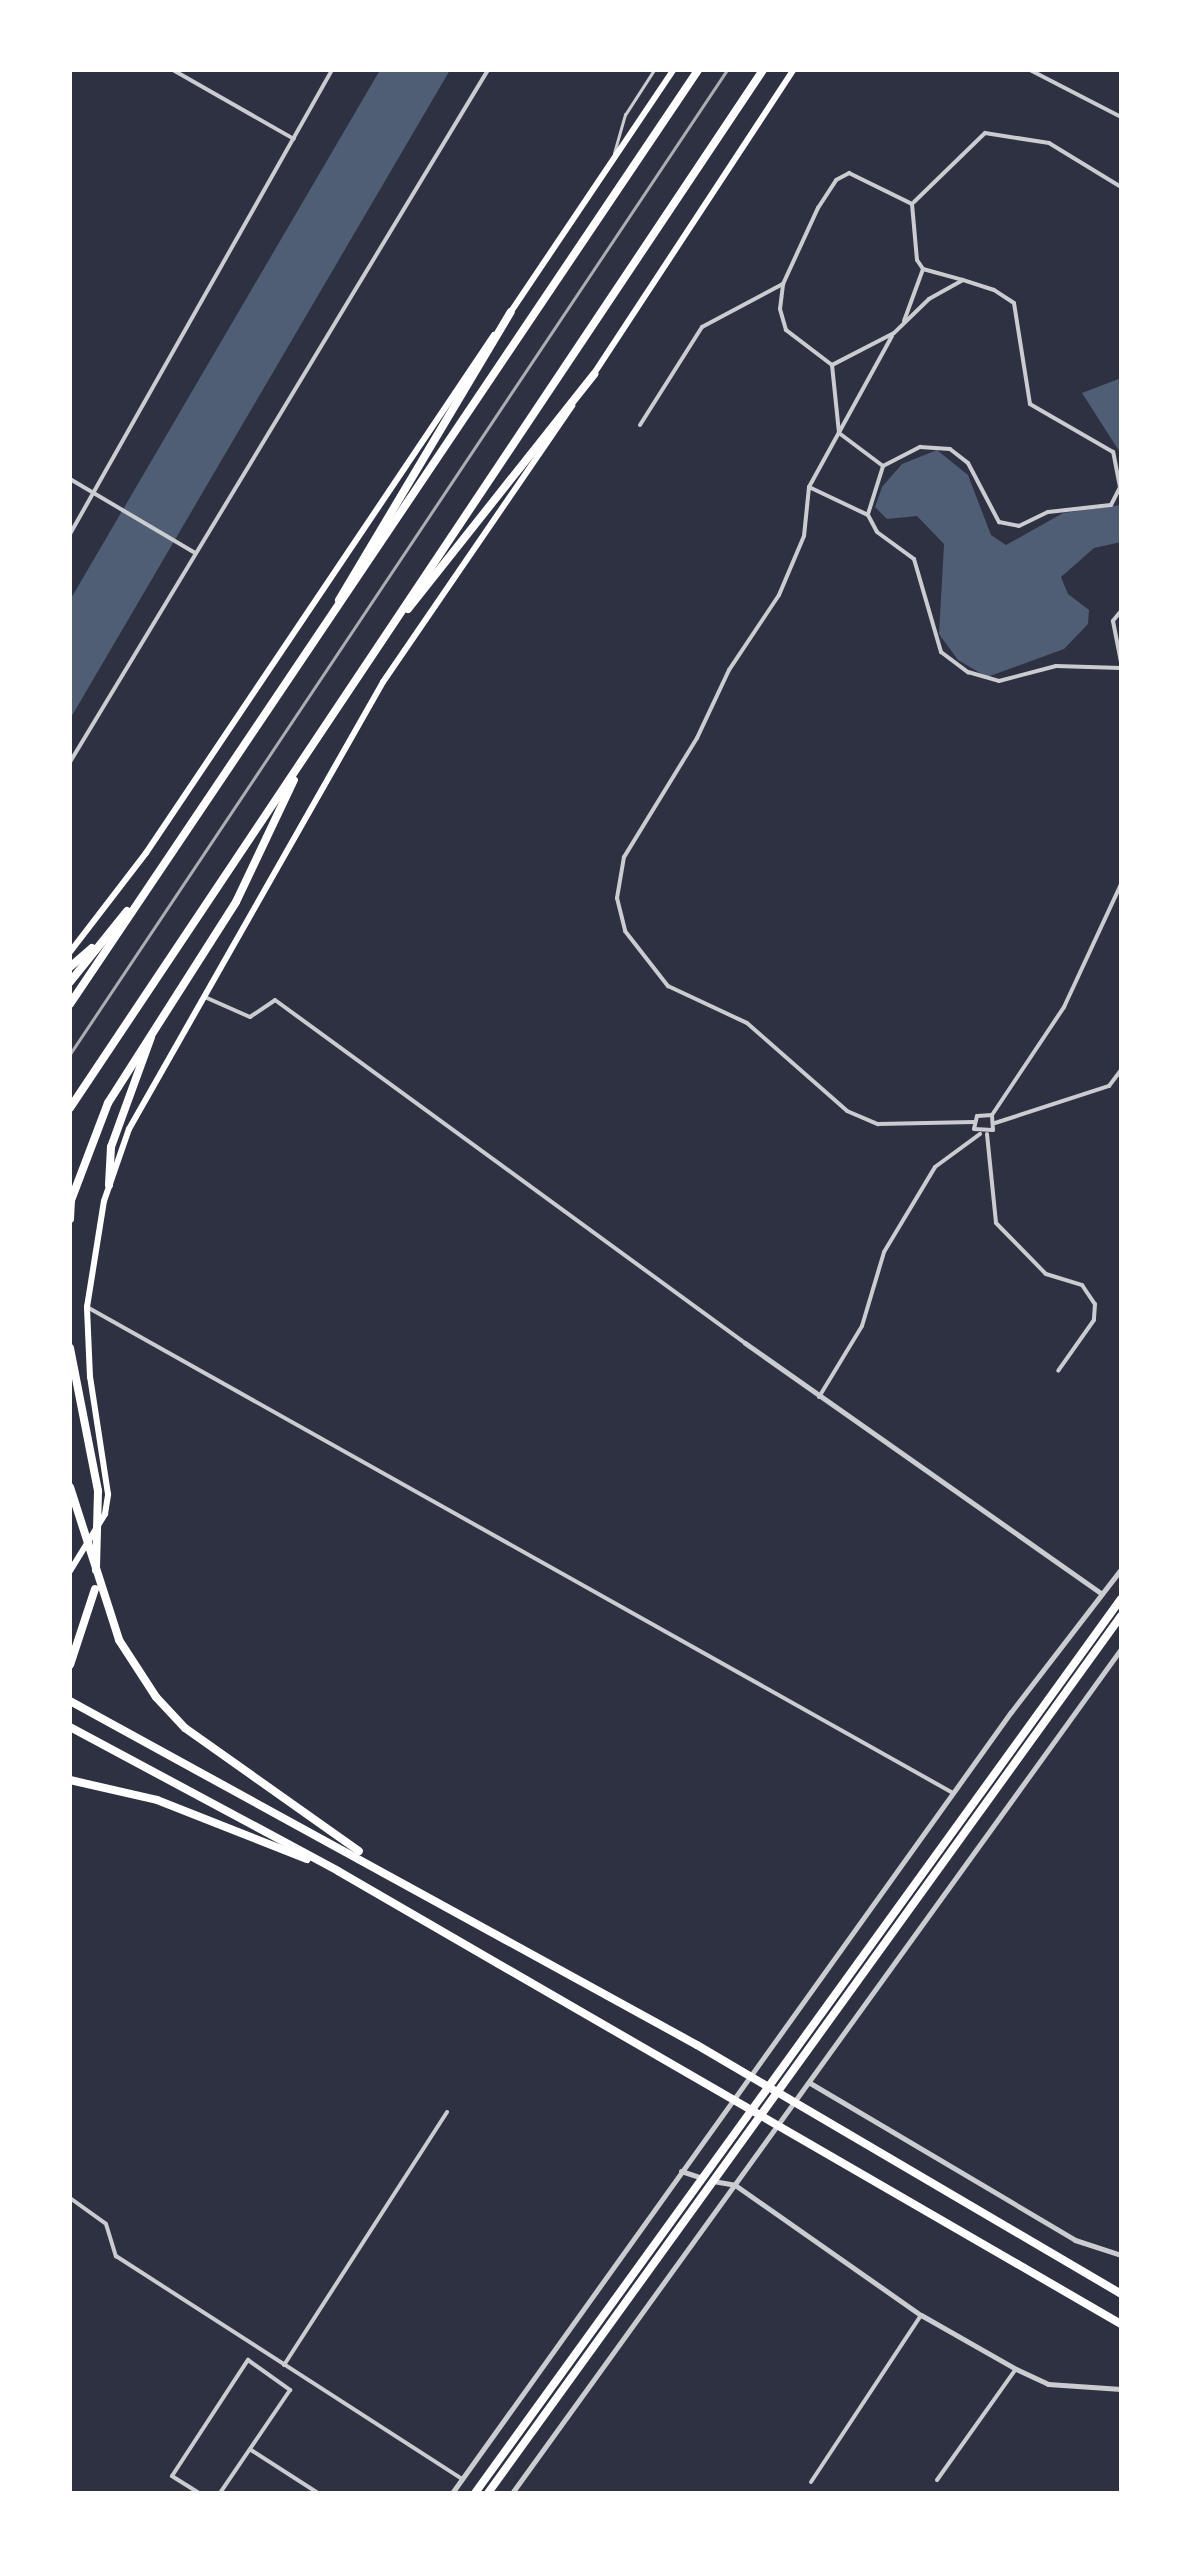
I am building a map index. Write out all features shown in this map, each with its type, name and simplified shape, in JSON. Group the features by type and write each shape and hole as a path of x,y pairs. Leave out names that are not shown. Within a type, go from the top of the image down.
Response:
{"highway":[{"path":"70,1004 698,70"},
{"path":"70,1108 763,70"},
{"path":"290,682 511,312"},
{"path":"374,652 594,374"},
{"path":"70,1219 71,1200 108,1103 236,902 306,755"},
{"path":"70,982 155,876"},
{"path":"70,966 104,939"},
{"path":"109,1185 111,1147 159,1019"},
{"path":"70,1348 98,1491 95,1597 70,1665"},
{"path":"70,1486 96,1584 118,1640 184,1728 387,1871"},
{"path":"475,2493 1121,1599"},
{"path":"488,2493 1121,1616"},
{"path":"70,1701 387,1871 697,2046 1121,2294"},
{"path":"70,1728 338,1871 1121,2324"},
{"path":"72,1779 156,1800 338,1871"}],"main road":[{"path":"70,952 146,853 673,70"},
{"path":"70,1571 105,1514 108,1494 90,1377 87,1307 109,1185 146,1094 383,682 594,374 793,70"}],"street":[{"path":"173,70 294,139"},
{"path":"70,534 332,70"},
{"path":"70,762 488,70"},
{"path":"1030,70 1121,117"},
{"path":"868,515 882,466 920,447 950,449 968,463 999,522 1018,526 1048,512 1117,498 1119,465 1113,452 1030,404 1014,303 963,280 923,270 916,260 912,204 985,133 1050,143 1121,188"},
{"path":"882,466 839,434 832,365 786,330 780,309 783,284 836,180 849,173 866,178 912,204"},
{"path":"902,324 923,270"},
{"path":"963,280 894,333 810,487 804,536 779,594 729,670 697,738 624,857 616,898 624,931 668,986 737,1016 847,1111 878,1124 974,1122 992,1114 1064,1007 1119,897 1121,884"},
{"path":"640,424 702,327 783,284"},
{"path":"832,365 894,333"},
{"path":"70,479 196,554"},
{"path":"810,487 868,515 877,532 914,559 941,652 968,672 999,681 1056,666 1121,665 1113,621 1121,611"},
{"path":"202,996 250,1017 275,1000 818,1398 1102,1594"},
{"path":"1058,1371 1094,1320 1095,1304 1082,1285 1046,1274 996,1223 987,1134 995,1123 1109,1086 1121,1070"},
{"path":"992,1114 995,1123"},
{"path":"974,1122 980,1134"},
{"path":"818,1398 862,1326 884,1252 935,1167 980,1134 987,1134"},
{"path":"87,1307 953,1793"},
{"path":"452,2493 953,1793 1121,1569"},
{"path":"512,2493 1121,1649"},
{"path":"809,2082 1075,2240 1121,2254"},
{"path":"284,2365 448,2112"},
{"path":"681,2172 735,2185 922,2315 1016,2369 1048,2384 1121,2388"},
{"path":"70,2198 106,2224 116,2256 462,2479"},
{"path":"812,2482 922,2315"},
{"path":"199,2493 172,2476 248,2360 290,2390 220,2493"},
{"path":"936,2480 1016,2369"},
{"path":"249,2448 318,2493"}],"lane":[{"path":"611,162 624,115 654,70"}],"water":[{"path":"380,70 450,70 70,719 70,600"},
{"path":"1121,378 1121,454 1082,393"},
{"path":"937,450 968,475 991,535 1006,545 1063,513 1121,505 1121,542 1094,548 1061,577 1068,594 1089,610 1088,624 1064,649 987,677 958,660 939,634 944,544 917,516 887,519 875,507 882,487 902,464"}],"railway":[{"path":"70,1054 727,70"}]}
